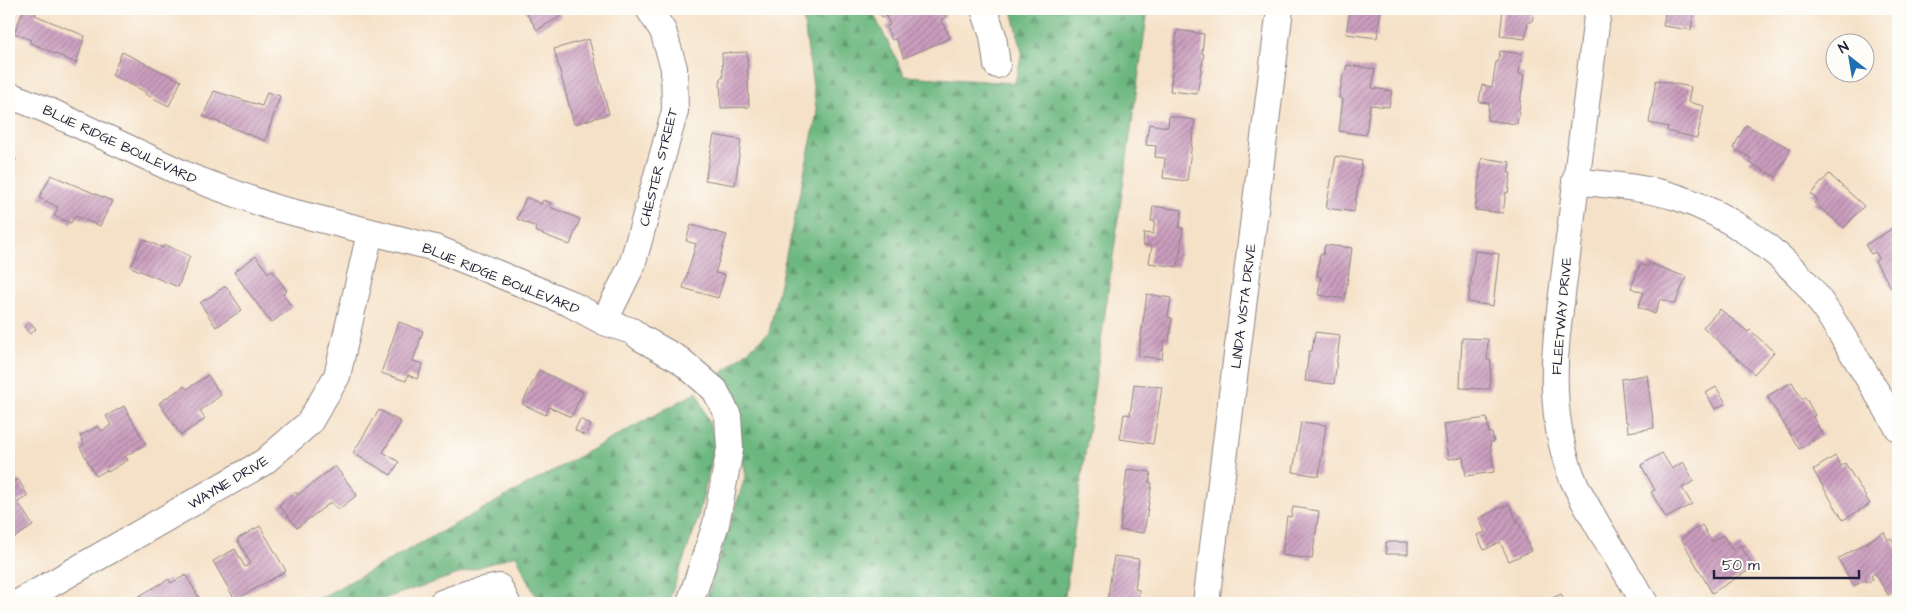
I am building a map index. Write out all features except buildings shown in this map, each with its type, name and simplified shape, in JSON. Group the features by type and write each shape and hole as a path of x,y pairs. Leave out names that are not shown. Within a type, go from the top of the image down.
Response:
{"street":[{"name":"CHESTER STREET","path":"604,322 632,265 675,111 674,68 663,31 649,9"},
{"path":"984,9 993,36 997,65"},
{"name":"LINDA VISTA DRIVE","path":"1206,603 1280,9"},
{"name":"FLEETWAY DRIVE","path":"1598,9 1575,181 1554,362 1558,422 1564,451 1577,487 1645,603"},
{"name":"BLUE RIDGE BOULEVARD","path":"9,95 47,110 190,177 272,207 436,248 568,302 604,322 632,331 680,360 715,390 728,416 730,448 716,524 690,603"},
{"path":"1575,181 1634,188 1678,198 1736,225 1765,245 1807,285 1824,307 1898,428"},
{"name":"WAYNE DRIVE","path":"18,603 264,462 309,423 337,376 370,233"},
{"path":"442,603 469,593 498,587 507,603"}],"green space":[{"path":"802,9 871,9 905,76 1015,83 1022,52 1012,9 1148,9 1064,603 705,603 746,474 722,373 769,333 817,114"},
{"path":"697,392 716,442 697,522 668,603 539,603 516,555 376,603 311,603"}]}
